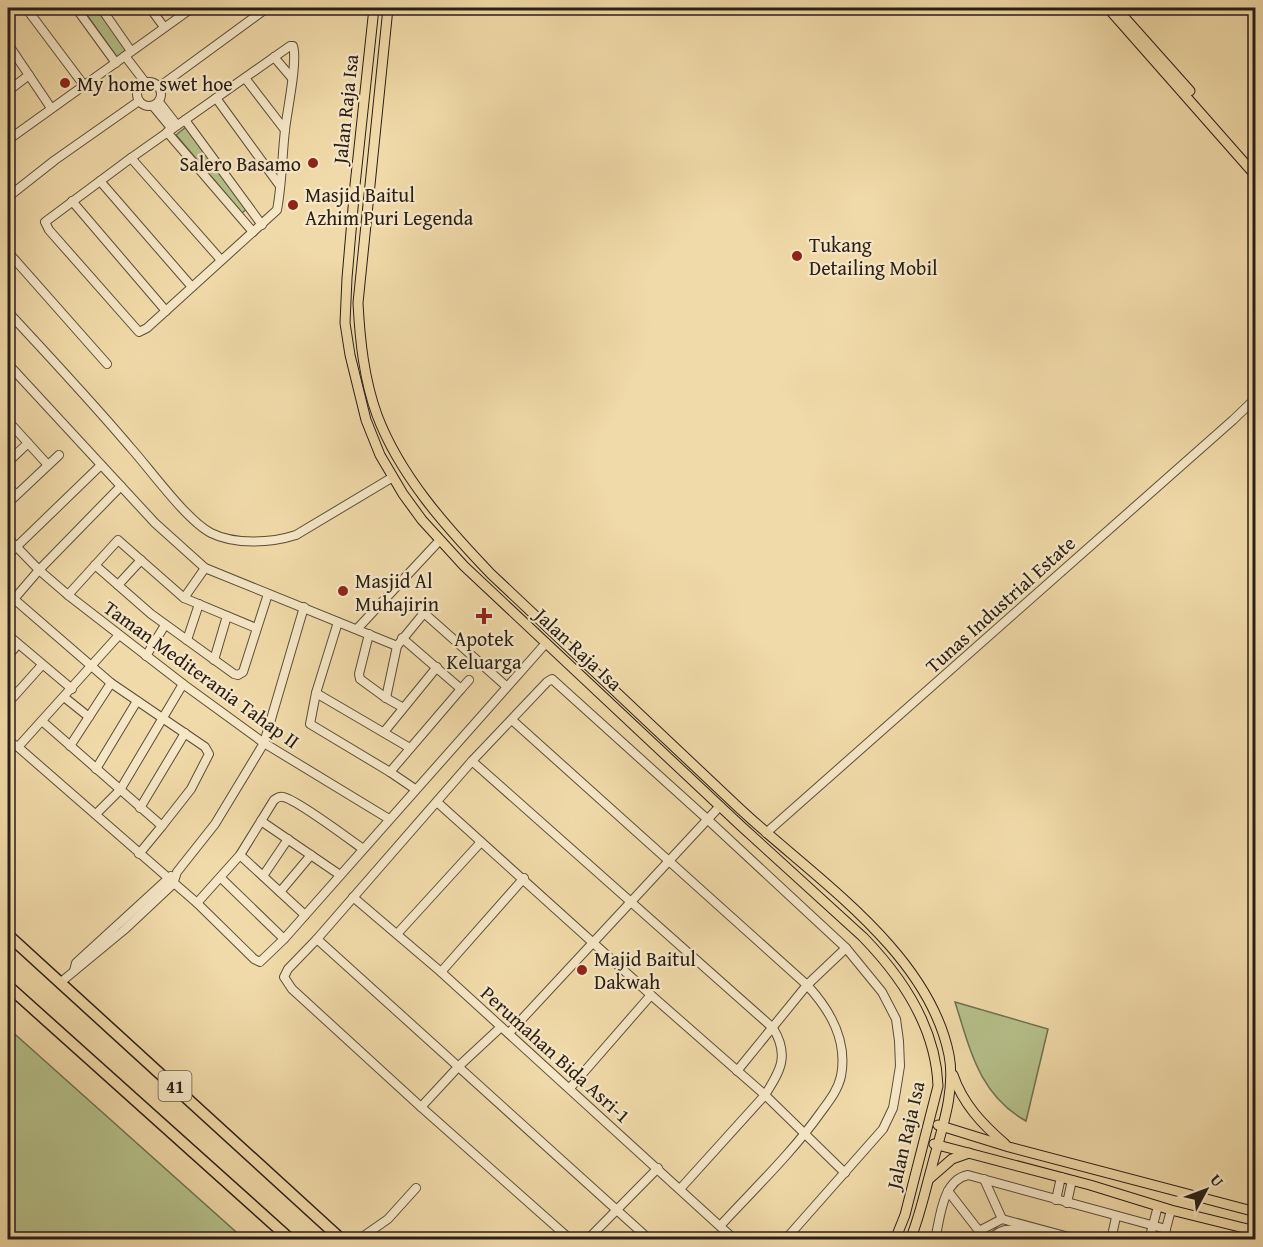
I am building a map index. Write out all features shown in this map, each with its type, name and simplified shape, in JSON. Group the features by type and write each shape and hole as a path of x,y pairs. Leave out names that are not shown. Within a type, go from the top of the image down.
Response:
{"highway":[{"name":"41","path":"8,934 342,1239"},
{"name":"41","path":"8,986 291,1239"}],"main road":[{"name":"Jalan Raja Isa","path":"374,8 353,202 345,322 359,396 373,440 403,494 440,540 546,643 863,937 903,983 932,1046 938,1086 905,1215 895,1239"},
{"name":"Jalan Raja Isa","path":"388,8 359,280 359,328 362,351 371,393 385,434 404,467 455,537 766,833 867,922 894,950 913,975 935,1014 949,1054 951,1070 950,1093 942,1126 917,1223 910,1239"},
{"path":"1108,8 1256,176"},
{"path":"1116,8 1256,167"},
{"path":"359,396 371,393"},
{"path":"758,841 766,833"},
{"path":"951,1070 957,1087 969,1107 983,1125 1009,1147"},
{"path":"930,1122 1009,1147 1256,1212"},
{"path":"924,1142 1061,1177 1171,1210 1256,1232"},
{"path":"928,1180 952,1159 969,1153"}],"street":[{"path":"26,8 83,84"},
{"path":"76,8 123,57 143,84"},
{"path":"101,8 123,57"},
{"path":"150,8 164,27"},
{"path":"8,140 192,8"},
{"path":"159,87 267,8"},
{"path":"8,46 51,108"},
{"path":"291,46 294,47 291,77 277,210 143,331 137,330 49,230 45,224 46,220 291,46"},
{"path":"274,57 291,77"},
{"path":"8,92 29,75"},
{"path":"245,78 285,130"},
{"path":"153,82 159,87 161,96 156,104 142,105 139,101 137,91 143,84 153,82"},
{"path":"216,98 280,186"},
{"path":"8,197 55,160 139,101"},
{"path":"156,104 262,225"},
{"path":"175,127 253,232"},
{"path":"131,158 221,260"},
{"path":"100,181 192,287"},
{"path":"72,201 165,311"},
{"path":"8,252 107,364"},
{"path":"8,312 109,422 188,513 212,533 242,541 290,537 308,529 393,477"},
{"path":"8,366 155,523 205,568 397,646"},
{"name":"Tunas Industrial Estate","path":"766,833 1256,398"},
{"path":"8,421 48,465"},
{"path":"8,462 28,443"},
{"path":"8,503 59,455"},
{"path":"8,555 100,465"},
{"path":"8,486 16,495"},
{"path":"8,606 39,570 121,486"},
{"name":"Taman Mediterania Tahap II","path":"8,538 39,570 68,595 183,684 264,743 389,819"},
{"path":"68,595 118,540 184,598 256,628"},
{"path":"357,629 440,540"},
{"path":"118,585 141,560"},
{"path":"94,566 165,625 238,675 243,672 268,594"},
{"path":"184,598 205,568"},
{"path":"14,599 111,684 207,749 208,757 191,789 139,855"},
{"path":"187,640 199,604"},
{"path":"415,605 506,686"},
{"path":"61,982 170,881 215,824 264,743 304,608"},
{"path":"386,698 397,646 424,612"},
{"path":"214,660 227,616"},
{"path":"338,622 309,722 415,789"},
{"path":"146,656 165,625"},
{"path":"369,634 359,677 363,682 402,707"},
{"path":"8,635 72,689"},
{"path":"18,747 119,635"},
{"path":"402,638 461,689"},
{"path":"8,741 18,747 96,814 139,855 197,903 257,961 263,960 546,643"},
{"path":"8,656 18,645"},
{"path":"8,703 42,665"},
{"path":"384,732 402,707 437,667"},
{"path":"390,772 469,680"},
{"path":"571,1239 421,1107 286,982 284,974 472,761 547,682 554,680 846,948 861,964 890,1005 896,1019 900,1066 892,1108 883,1129 785,1239"},
{"path":"70,746 111,684"},
{"path":"96,814 120,790 183,684"},
{"path":"316,693 410,748"},
{"path":"64,697 89,717"},
{"path":"96,769 137,701"},
{"path":"512,720 807,985 821,1000 837,1028 842,1046 842,1063 836,1091 806,1133 720,1226"},
{"path":"42,721 162,826"},
{"path":"140,808 185,733"},
{"path":"472,761 773,1029 781,1044 782,1063 765,1095 680,1189"},
{"path":"197,903 240,855 274,800 283,797 296,803 363,849"},
{"path":"437,801 765,1095 845,1173"},
{"path":"509,1033 706,818 720,806"},
{"path":"261,821 340,875"},
{"path":"263,876 288,839"},
{"path":"397,934 481,842"},
{"path":"240,855 305,915"},
{"path":"280,892 311,855"},
{"path":"221,878 284,939"},
{"path":"441,972 524,878"},
{"name":"Perumahan Bida Asri-1","path":"353,897 441,972 735,1239"},
{"path":"317,939 650,1239"},
{"path":"737,1071 807,985 846,948"},
{"path":"570,1088 651,995"},
{"path":"421,1107 459,1066 501,1027"},
{"path":"587,1239 658,1168"},
{"path":"935,1239 952,1183 968,1175 1166,1229"},
{"path":"1056,1200 1061,1177"},
{"path":"984,1179 1002,1219"},
{"path":"1067,1203 1072,1180"},
{"path":"358,1239 388,1219 416,1188"},
{"path":"948,1191 978,1235 1002,1219 1080,1239"},
{"path":"1149,1239 1158,1206"},
{"path":"1162,1239 1171,1210"},
{"path":"1111,1239 1116,1216"},
{"path":"990,1239 1000,1230 1009,1228 1050,1239"}],"green space":[{"path":"82,8 100,8 130,51 118,59"},
{"path":"187,126 248,208 242,213 176,135"},
{"path":"955,1002 1048,1029 1026,1121 997,1098 978,1069"},
{"path":"8,1028 244,1239 8,1239"}],"place":[{"name":"My home swet hoe","path":"65,83"},
{"name":"Salero Basamo","path":"313,163"},
{"name":"Masjid Baitul Azhim Puri Legenda","path":"293,205"},
{"name":"Tukang Detailing Mobil","path":"797,256"},
{"name":"Masjid Al Muhajirin","path":"343,591"},
{"name":"Apotek Keluarga","path":"484,616"},
{"name":"Majid Baitul Dakwah","path":"582,970"}]}
